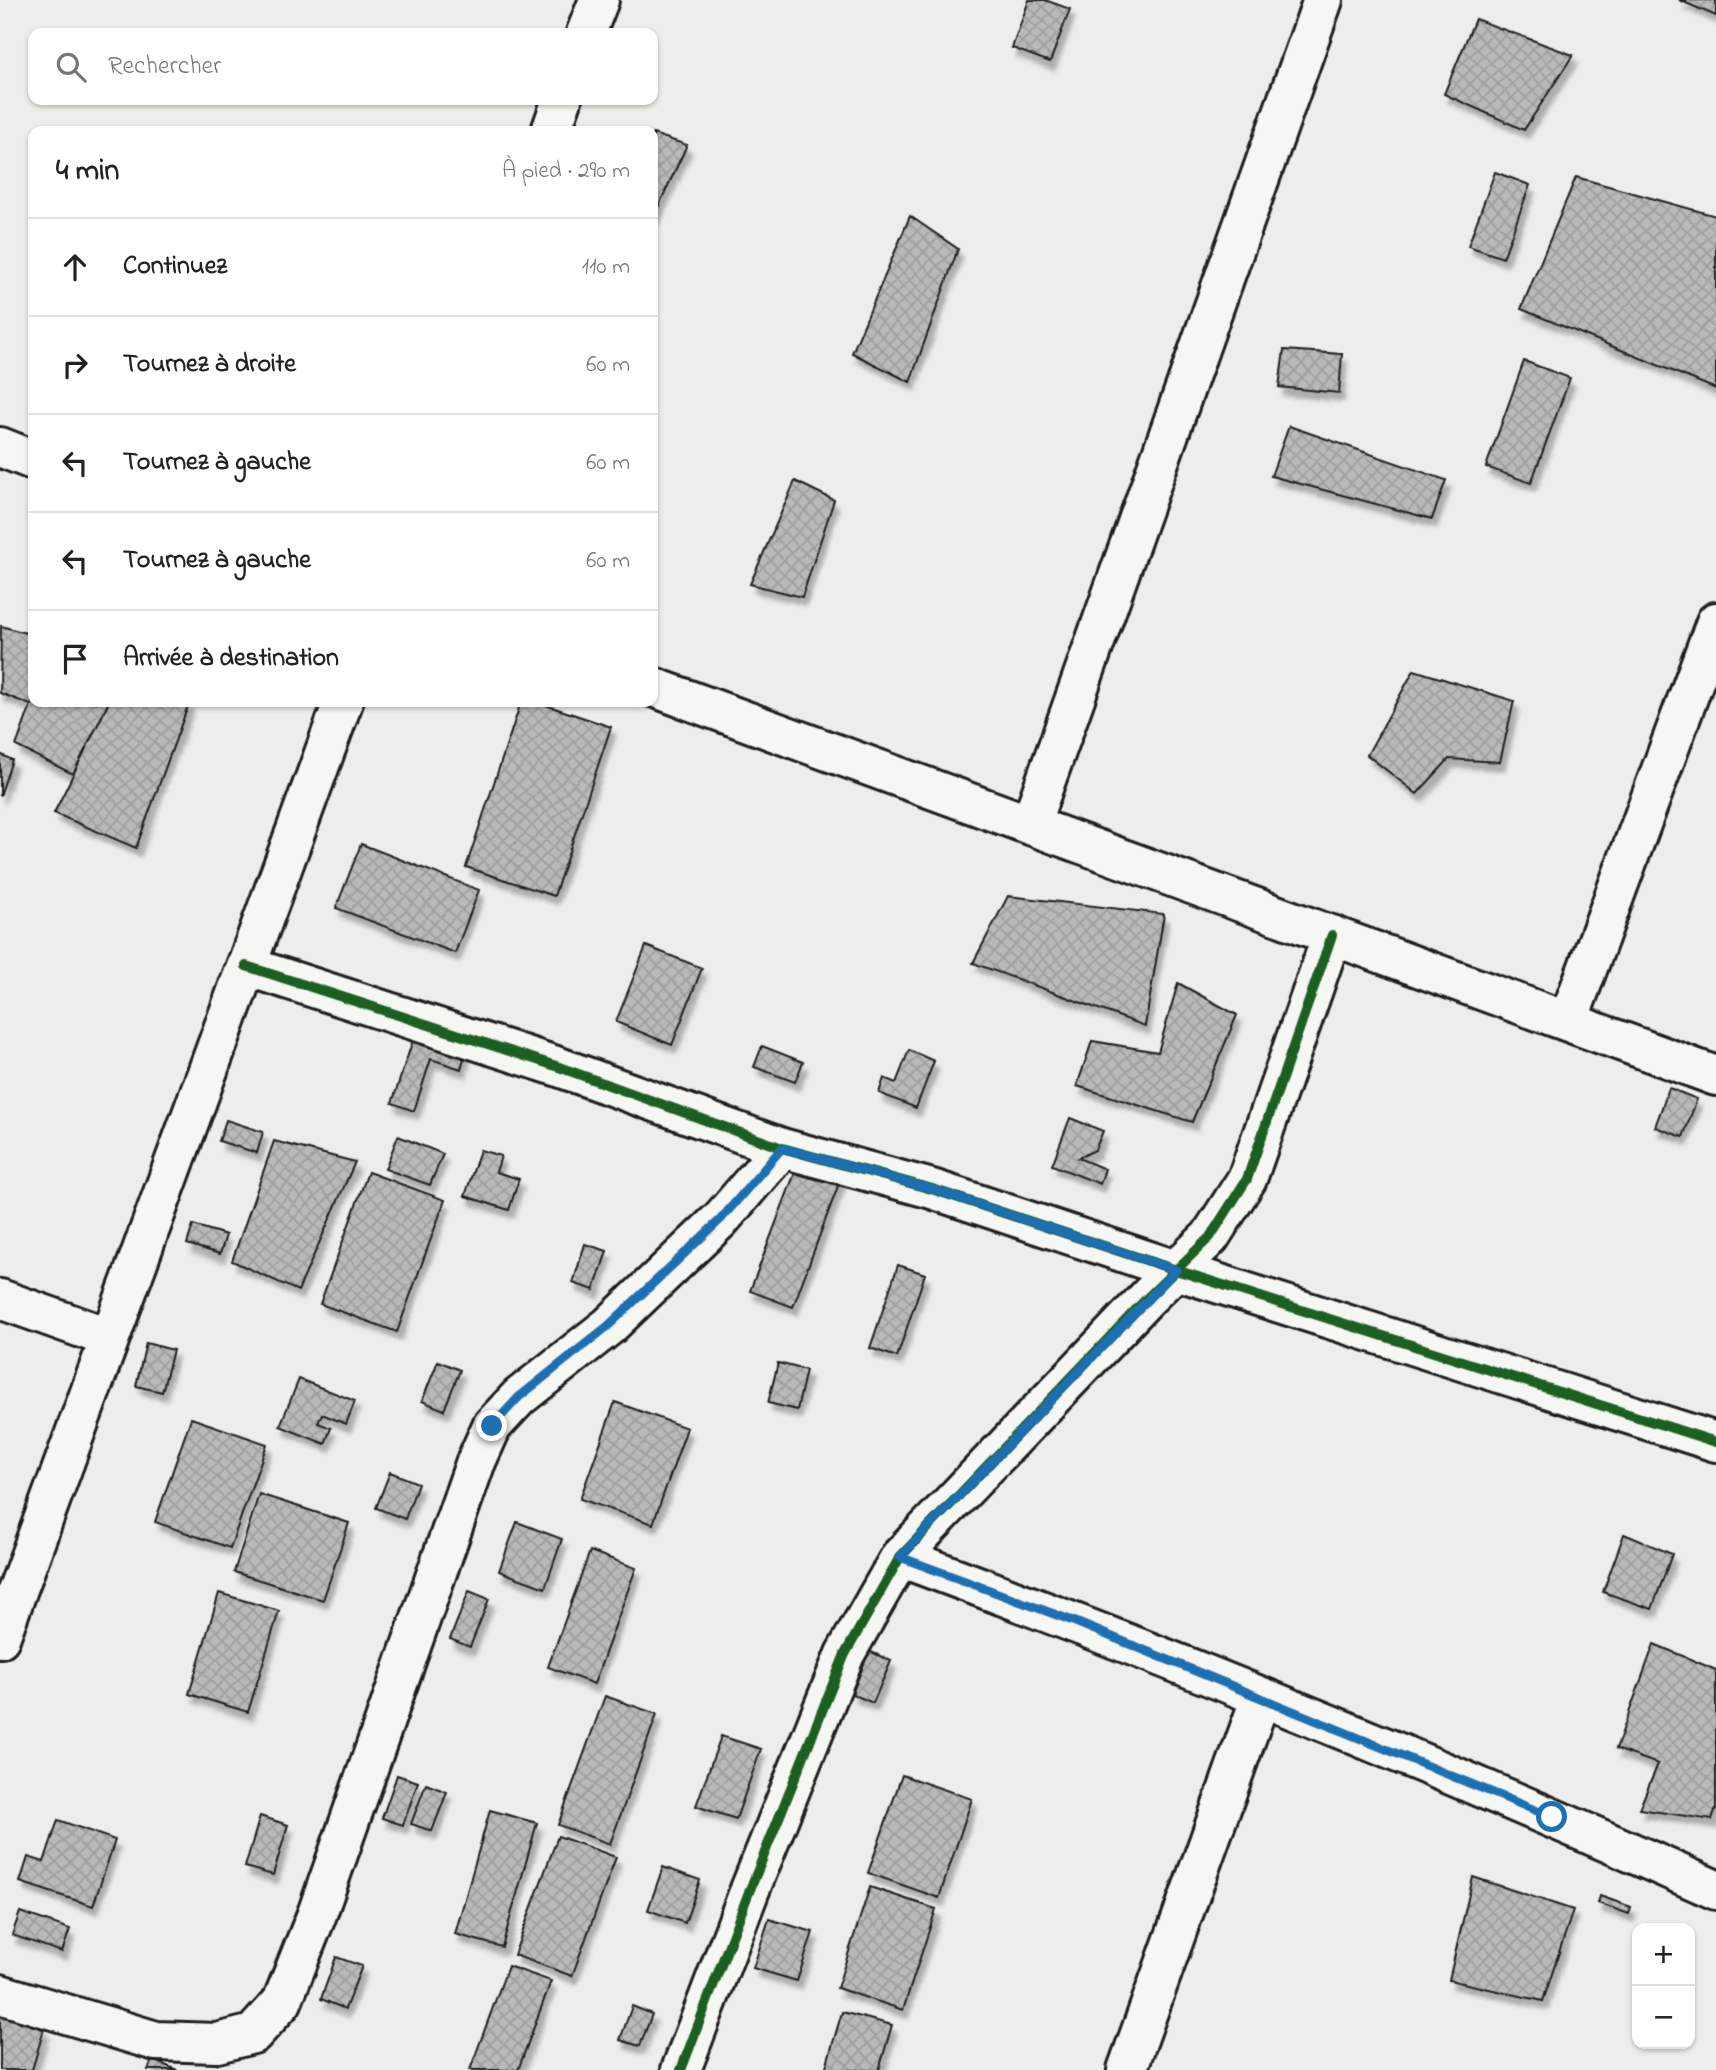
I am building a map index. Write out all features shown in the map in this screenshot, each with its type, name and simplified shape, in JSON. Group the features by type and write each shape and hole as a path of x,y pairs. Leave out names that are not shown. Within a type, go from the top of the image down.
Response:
{"street":[{"path":"588,28 598,0"},
{"path":"1030,825 1323,0"},
{"path":"553,126 560,105"},
{"path":"0,447 28,458"},
{"path":"1569,1021 1716,622"},
{"path":"658,689 1716,1076"},
{"path":"0,1638 341,707"},
{"path":"681,2070 845,1654 900,1557 1210,1237 1247,1179 1332,935"},
{"path":"246,966 559,1068 782,1148 932,1189 1176,1270 1716,1442"},
{"path":"0,1994 156,2041 217,2043 253,2034 282,2002 317,1914 475,1464 492,1426 519,1397 608,1326 721,1219 782,1148"},
{"path":"0,1299 110,1338"},
{"path":"900,1557 1073,1621 1261,1697 1552,1817 1716,1890"},
{"path":"1127,2070 1261,1697"}],"building":[{"path":"1029,0 1045,0 1070,9 1050,62 1012,48"},
{"path":"1679,0 1716,0 1716,16"},
{"path":"1475,19 1573,55 1524,130 1444,94"},
{"path":"658,136 687,145 658,207"},
{"path":"1495,172 1530,185 1503,258 1468,246"},
{"path":"1576,177 1716,216 1716,389 1521,309"},
{"path":"910,216 958,249 910,382 852,353"},
{"path":"1284,350 1342,354 1339,393 1279,387"},
{"path":"1524,361 1570,378 1531,483 1486,467"},
{"path":"1289,426 1446,480 1432,519 1271,476"},
{"path":"795,481 834,500 802,597 750,584"},
{"path":"1,626 28,634 28,704 0,693"},
{"path":"1414,670 1514,701 1500,762 1449,759 1417,794 1367,755"},
{"path":"30,707 106,707 73,774 16,746"},
{"path":"107,707 188,707 136,848 54,813"},
{"path":"519,707 552,707 611,727 554,896 466,867"},
{"path":"0,754 12,760 0,796"},
{"path":"361,844 479,890 455,953 336,908"},
{"path":"1008,896 1164,914 1145,1026 973,963"},
{"path":"646,946 702,968 672,1045 616,1022"},
{"path":"1178,983 1237,1015 1192,1122 1077,1086 1092,1041 1158,1052"},
{"path":"415,1034 466,1051 461,1069 431,1059 414,1111 392,1103"},
{"path":"762,1046 803,1062 795,1082 754,1067"},
{"path":"909,1050 934,1061 916,1108 879,1093 884,1078 896,1083"},
{"path":"1669,1088 1697,1099 1683,1137 1655,1127"},
{"path":"1070,1118 1103,1131 1095,1150 1078,1158 1105,1169 1100,1184 1052,1165"},
{"path":"226,1120 263,1132 257,1153 219,1141"},
{"path":"398,1136 443,1154 430,1185 385,1169"},
{"path":"274,1141 355,1162 298,1291 232,1261"},
{"path":"480,1150 501,1156 496,1172 519,1179 509,1210 465,1196"},
{"path":"799,1162 841,1178 793,1307 750,1291"},
{"path":"368,1172 445,1200 397,1332 320,1304"},
{"path":"193,1225 226,1235 220,1254 187,1244"},
{"path":"585,1244 607,1251 594,1290 573,1283"},
{"path":"898,1265 925,1274 897,1357 870,1348"},
{"path":"146,1343 173,1350 162,1392 136,1386"},
{"path":"438,1361 460,1370 444,1410 422,1401"},
{"path":"778,1363 806,1370 797,1410 768,1403"},
{"path":"299,1379 355,1401 346,1424 322,1414 318,1423 331,1428 325,1444 280,1426"},
{"path":"615,1402 687,1428 653,1524 580,1499"},
{"path":"191,1418 267,1444 230,1548 155,1522"},
{"path":"390,1472 418,1483 405,1519 376,1508"},
{"path":"259,1494 349,1523 323,1600 234,1572"},
{"path":"517,1522 562,1539 545,1588 499,1571"},
{"path":"1624,1534 1672,1554 1652,1609 1603,1592"},
{"path":"590,1551 636,1568 594,1684 548,1667"},
{"path":"469,1591 489,1599 470,1647 450,1639"},
{"path":"219,1593 279,1611 248,1712 189,1694"},
{"path":"1654,1644 1716,1670 1716,1809 1712,1820 1639,1809 1658,1764 1616,1749"},
{"path":"869,1651 891,1661 873,1703 852,1694"},
{"path":"605,1696 657,1714 610,1844 558,1825"},
{"path":"721,1736 761,1749 736,1819 696,1806"},
{"path":"397,1775 418,1782 403,1825 382,1818"},
{"path":"902,1775 972,1799 939,1898 868,1873"},
{"path":"426,1784 447,1792 432,1831 411,1824"},
{"path":"490,1810 537,1823 502,1947 455,1934"},
{"path":"260,1816 288,1825 273,1875 245,1867"},
{"path":"58,1820 115,1840 93,1906 20,1882 28,1857 44,1862"},
{"path":"558,1836 616,1857 572,1976 514,1955"},
{"path":"663,1867 700,1880 685,1923 648,1910"},
{"path":"1473,1877 1573,1910 1543,2001 1449,1980"},
{"path":"870,1887 936,1909 903,2010 837,1988"},
{"path":"1600,1896 1631,1907 1629,1914 1598,1903"},
{"path":"20,1912 70,1929 62,1952 12,1935"},
{"path":"769,1919 813,1932 797,1981 753,1968"},
{"path":"336,1957 362,1966 345,2009 321,1999"},
{"path":"508,1966 551,1981 518,2070 470,2070"},
{"path":"632,2006 652,2014 640,2046 620,2040"},
{"path":"842,2012 892,2025 879,2070 825,2070"},
{"path":"0,2015 44,2029 32,2070 0,2070"},
{"path":"152,2060 177,2070 148,2070"}],"cycle path":[{"path":"681,2070 845,1654 900,1557 1149,1296 1210,1237 1247,1179 1332,935"},
{"path":"246,966 559,1067 782,1148 932,1189 1176,1270 1716,1442"}],"route":[{"path":"492,1426 519,1397 608,1326 721,1219 782,1148 932,1189 1176,1270 900,1557 1073,1621 1552,1817"}]}
